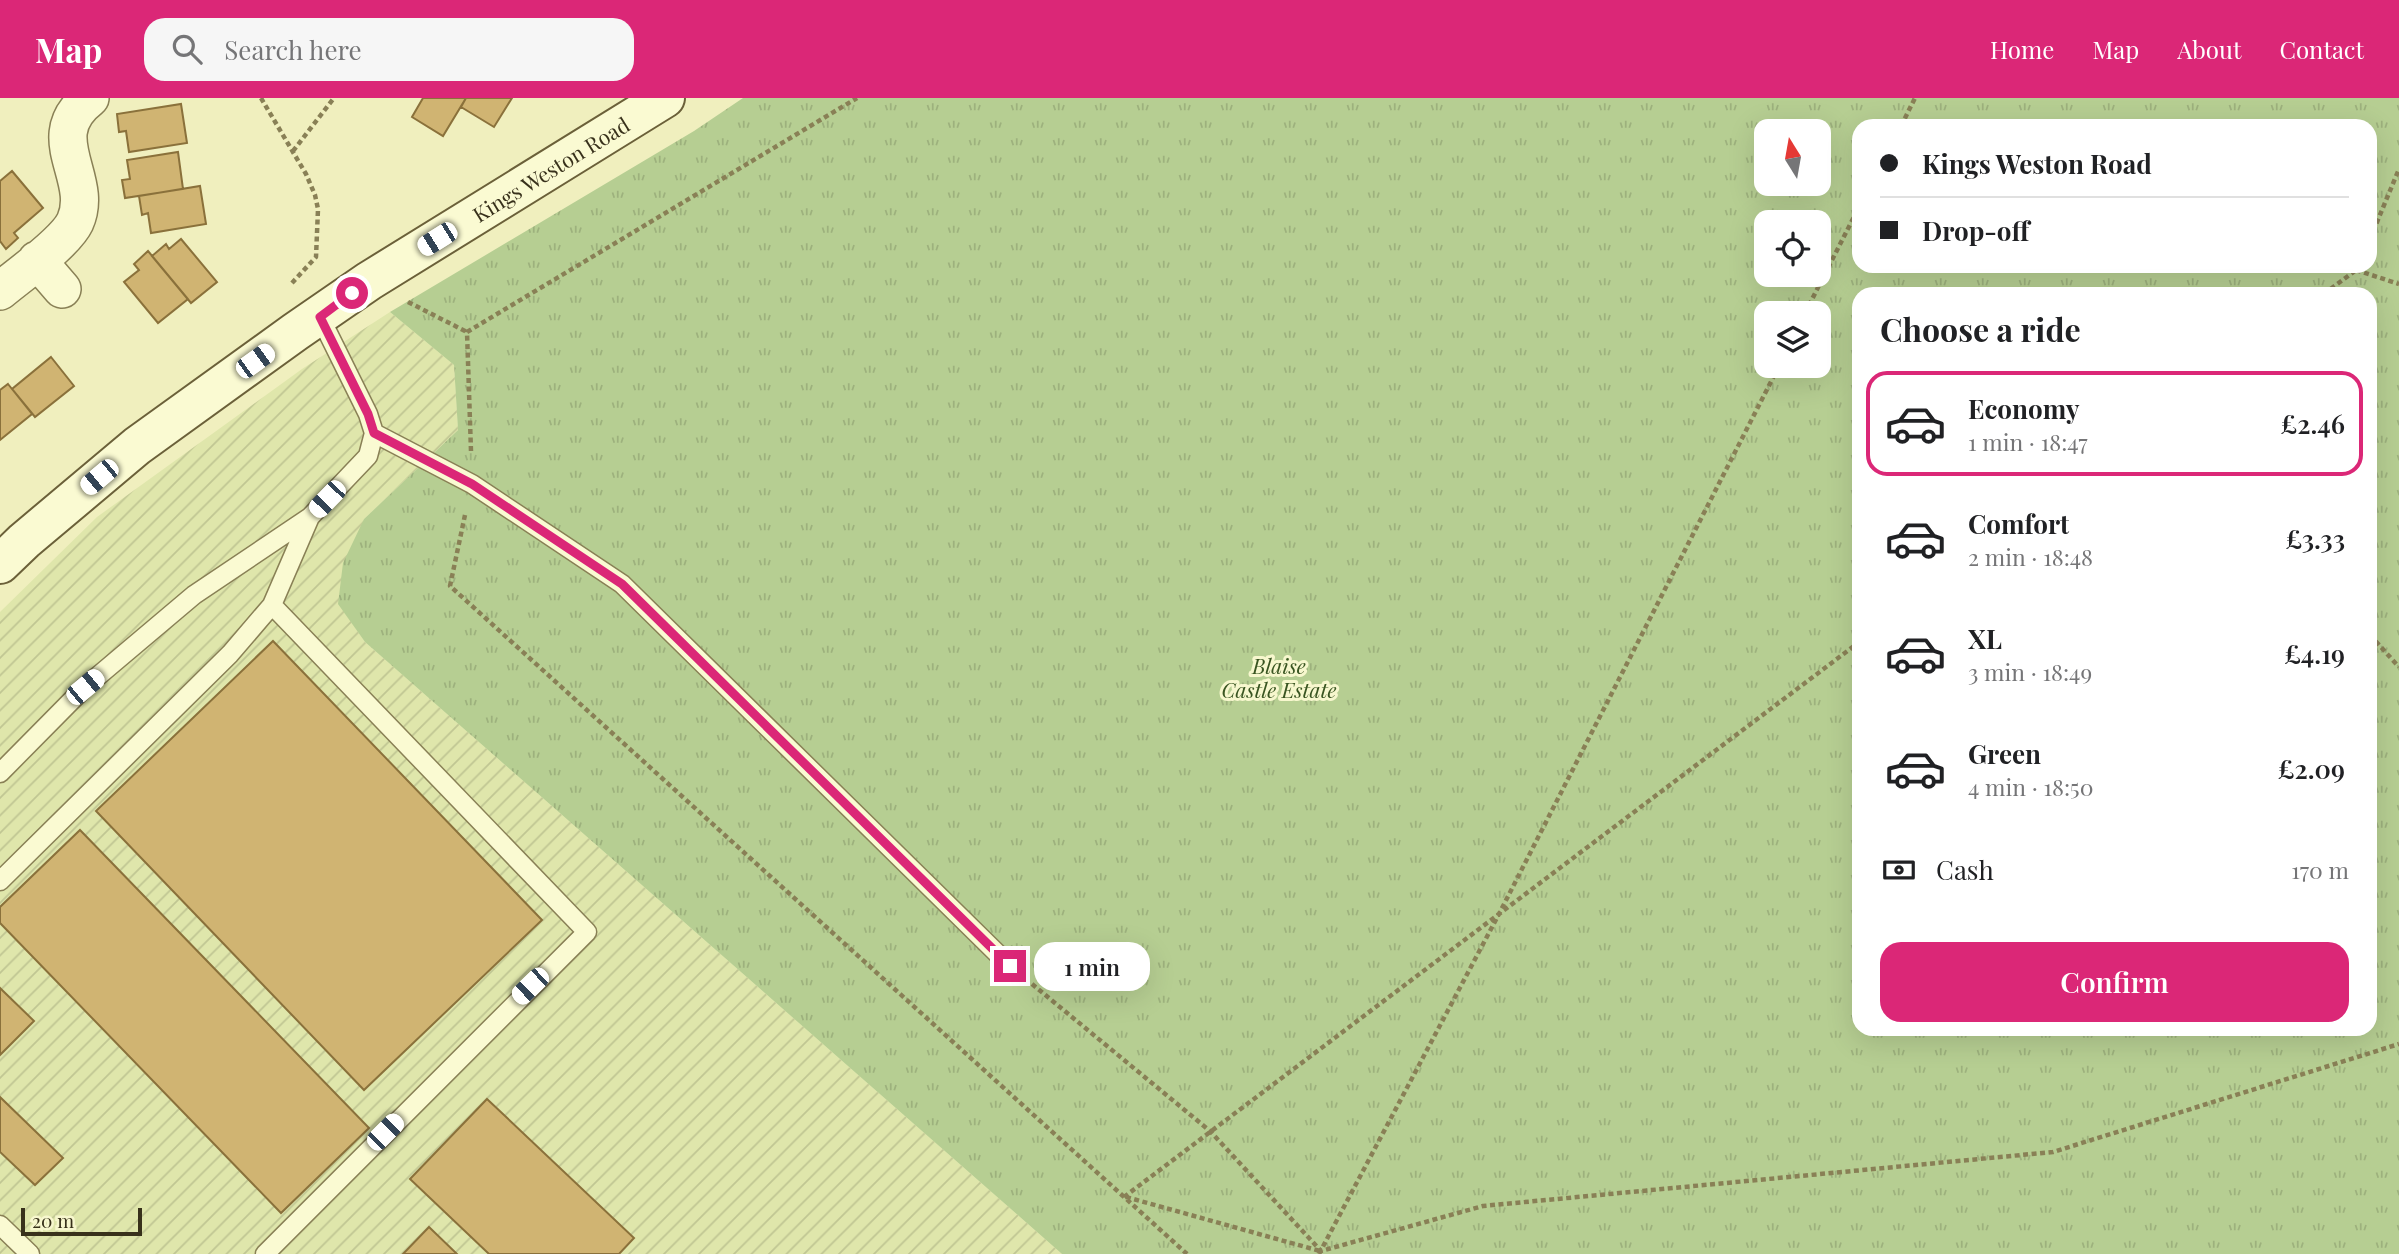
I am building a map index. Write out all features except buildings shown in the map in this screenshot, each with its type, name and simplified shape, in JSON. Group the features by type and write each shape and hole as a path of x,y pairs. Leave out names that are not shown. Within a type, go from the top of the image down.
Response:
{"main road":[{"name":"Kings Weston Road","path":"0,564 137,446 295,332 369,281 665,98"}],"street":[{"path":"0,291 66,235 75,221 80,199 68,152 68,130 74,116 90,98"},
{"path":"37,260 62,289"}],"lane":[{"path":"0,773 85,687 194,595 310,517 369,456 374,433 368,414 320,317"},
{"path":"374,433 472,484 622,584 1010,966"},
{"path":"0,881 230,654 272,605 310,517"},
{"path":"265,1254 502,1014 587,932 272,605"},
{"path":"0,1225 30,1254"}],"path":[{"path":"261,98 306,174 318,209 316,257 283,292"},
{"path":"293,152 334,98"},
{"path":"1904,119 1915,98"},
{"path":"2377,222 2399,169"},
{"path":"1811,301 1852,221"},
{"path":"2333,287 2351,273"},
{"path":"2370,273 2399,284"},
{"path":"369,281 467,332"},
{"path":"1320,1252 1500,912 1773,378"},
{"path":"2377,643 2399,667"},
{"path":"1852,648 1124,1197 1320,1252 1483,1206 2053,1152 2399,1044"},
{"path":"1010,966 1210,1130 1320,1252"}],"green space":[{"name":"Blaise Castle Estate","path":"743,98 2399,98 2399,1254 1062,1254 365,642 338,604 343,563 364,519 458,430 454,365 390,312 694,131"},
{"path":"390,312 454,365 458,430 364,519 339,604 365,642 1062,1254 0,1254 0,612 97,517 302,369"}],"route":[{"path":"352,293 320,317 368,414 374,433 472,484 622,584 1010,966"}]}
